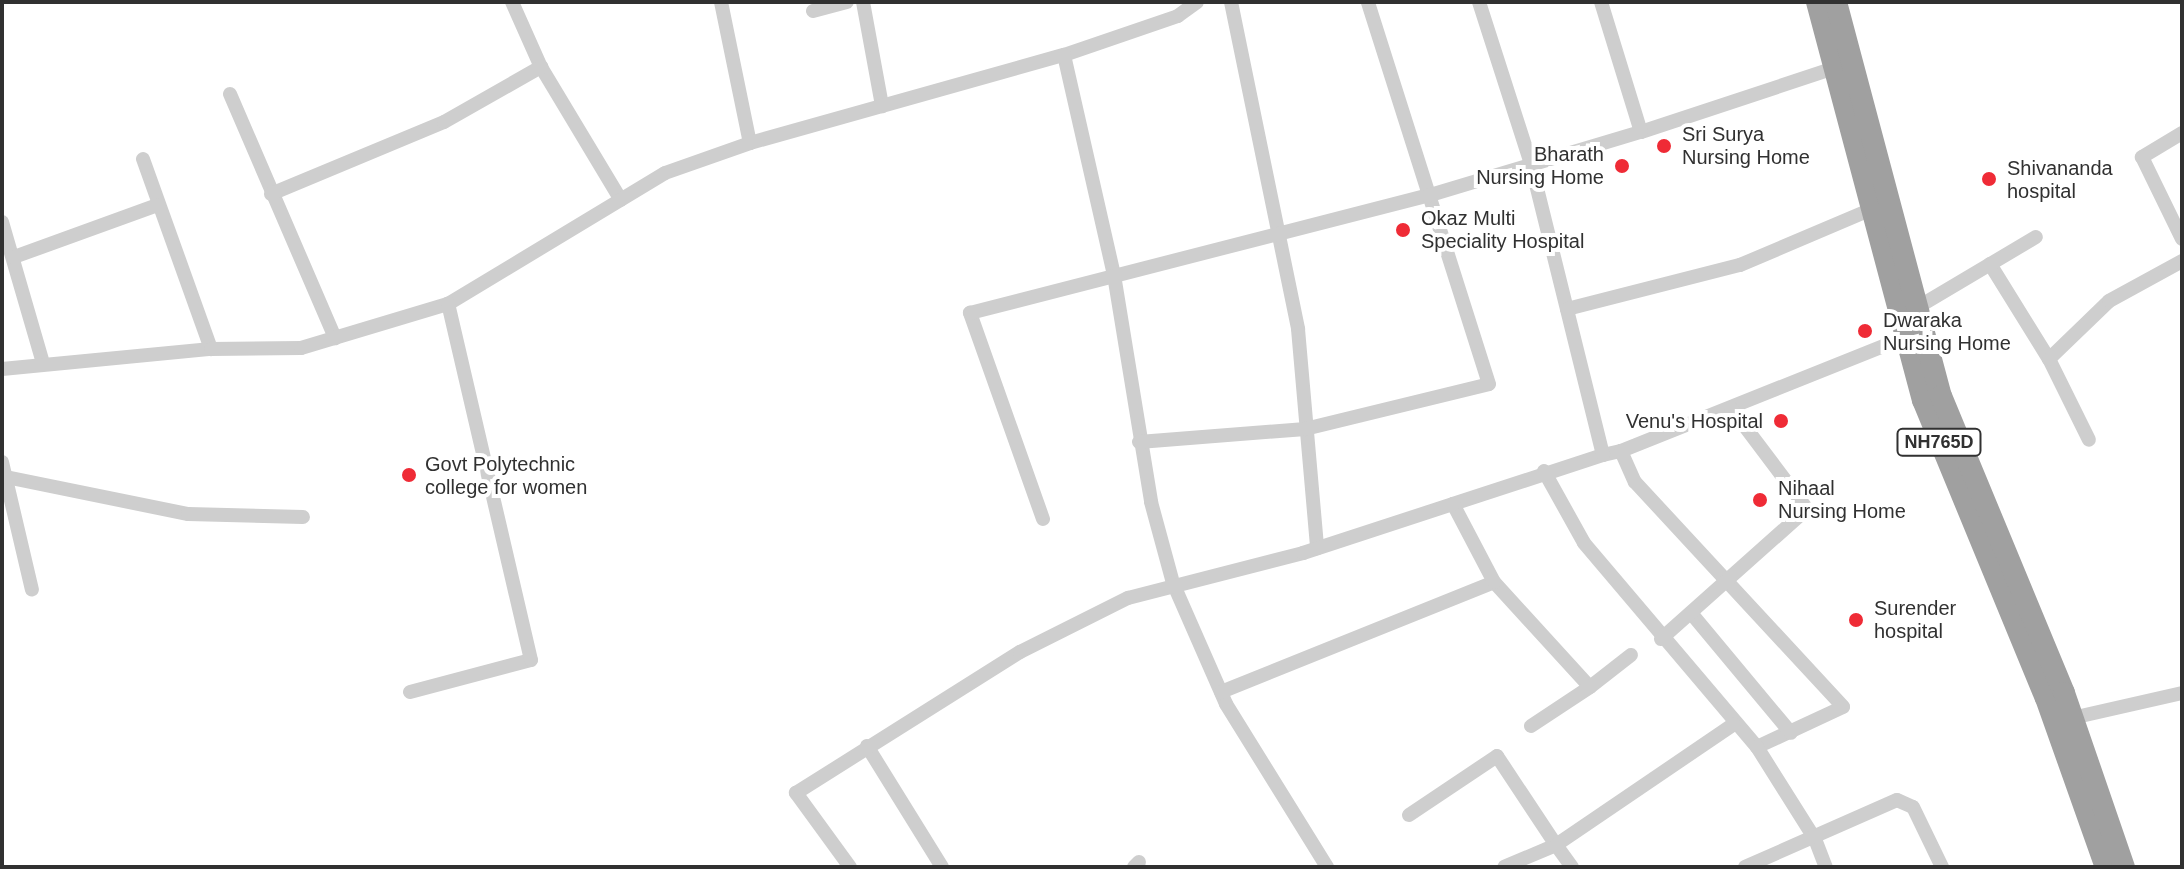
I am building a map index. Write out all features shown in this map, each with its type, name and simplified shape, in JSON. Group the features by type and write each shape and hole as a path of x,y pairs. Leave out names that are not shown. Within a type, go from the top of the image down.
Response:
{"highway":[{"name":"NH765D","path":"1817,2 1923,400 2046,698 2106,867"},
{"name":"NH765D","path":"1836,2 1941,396 2072,718 2124,867"}],"street":[{"path":"512,2 541,67 621,200"},
{"path":"721,2 750,143"},
{"path":"813,11 847,2"},
{"path":"863,2 882,106"},
{"path":"2,369 211,349 301,348 448,304 665,173 750,143 1064,55 1178,16 1197,2"},
{"path":"1231,2 1298,329 1317,548"},
{"path":"1139,442 1305,429 1489,384 1368,2"},
{"path":"1479,2 1531,164 1603,455"},
{"path":"1601,2 1641,132"},
{"path":"1064,55 1114,275 1139,442 1173,583 1221,692 1327,867"},
{"path":"271,194 444,122 541,67"},
{"path":"1043,519 970,313 1427,196 1641,132 1835,68"},
{"path":"230,94 335,338"},
{"path":"2182,133 2142,157 2182,239"},
{"path":"143,159 211,349"},
{"path":"14,257 158,205"},
{"path":"1567,309 1740,265 1872,209"},
{"path":"2,222 43,363"},
{"path":"1918,307 2036,237"},
{"path":"2049,359 2109,301 2182,261"},
{"path":"1990,264 2049,359 2089,440"},
{"path":"410,692 531,660 448,304"},
{"path":"850,867 796,793 867,746 1074,622 1173,583 1317,548 1544,471 1621,451 1906,337"},
{"path":"1661,639 1807,509 1731,408"},
{"path":"1621,451 1635,482 1843,707 1757,747"},
{"path":"2,462 32,590"},
{"path":"1544,471 1584,543 1661,639 1757,747 1815,839 1826,867"},
{"path":"6,477 188,514 303,517"},
{"path":"1453,504 1494,582 1590,687"},
{"path":"1221,692 1494,582"},
{"path":"1691,613 1791,733"},
{"path":"1531,726 1631,655"},
{"path":"2072,718 2182,693"},
{"path":"1504,867 1556,845 1734,724"},
{"path":"867,746 942,867"},
{"path":"1409,815 1497,756 1572,867"},
{"path":"1745,867 1815,839 1897,800 1906,801 1942,867"}],"place":[{"name":"Sri Surya Nursing Home","path":"1664,146"},
{"name":"Bharath Nursing Home","path":"1622,166"},
{"name":"Shivananda hospital","path":"1989,179"},
{"name":"Okaz Multi Speciality Hospital","path":"1403,230"},
{"name":"Dwaraka Nursing Home","path":"1865,331"},
{"name":"Venu's Hospital","path":"1781,421"},
{"name":"Govt Polytechnic college for women","path":"409,475"},
{"name":"Nihaal Nursing Home","path":"1760,500"},
{"name":"Surender hospital","path":"1856,620"}]}
